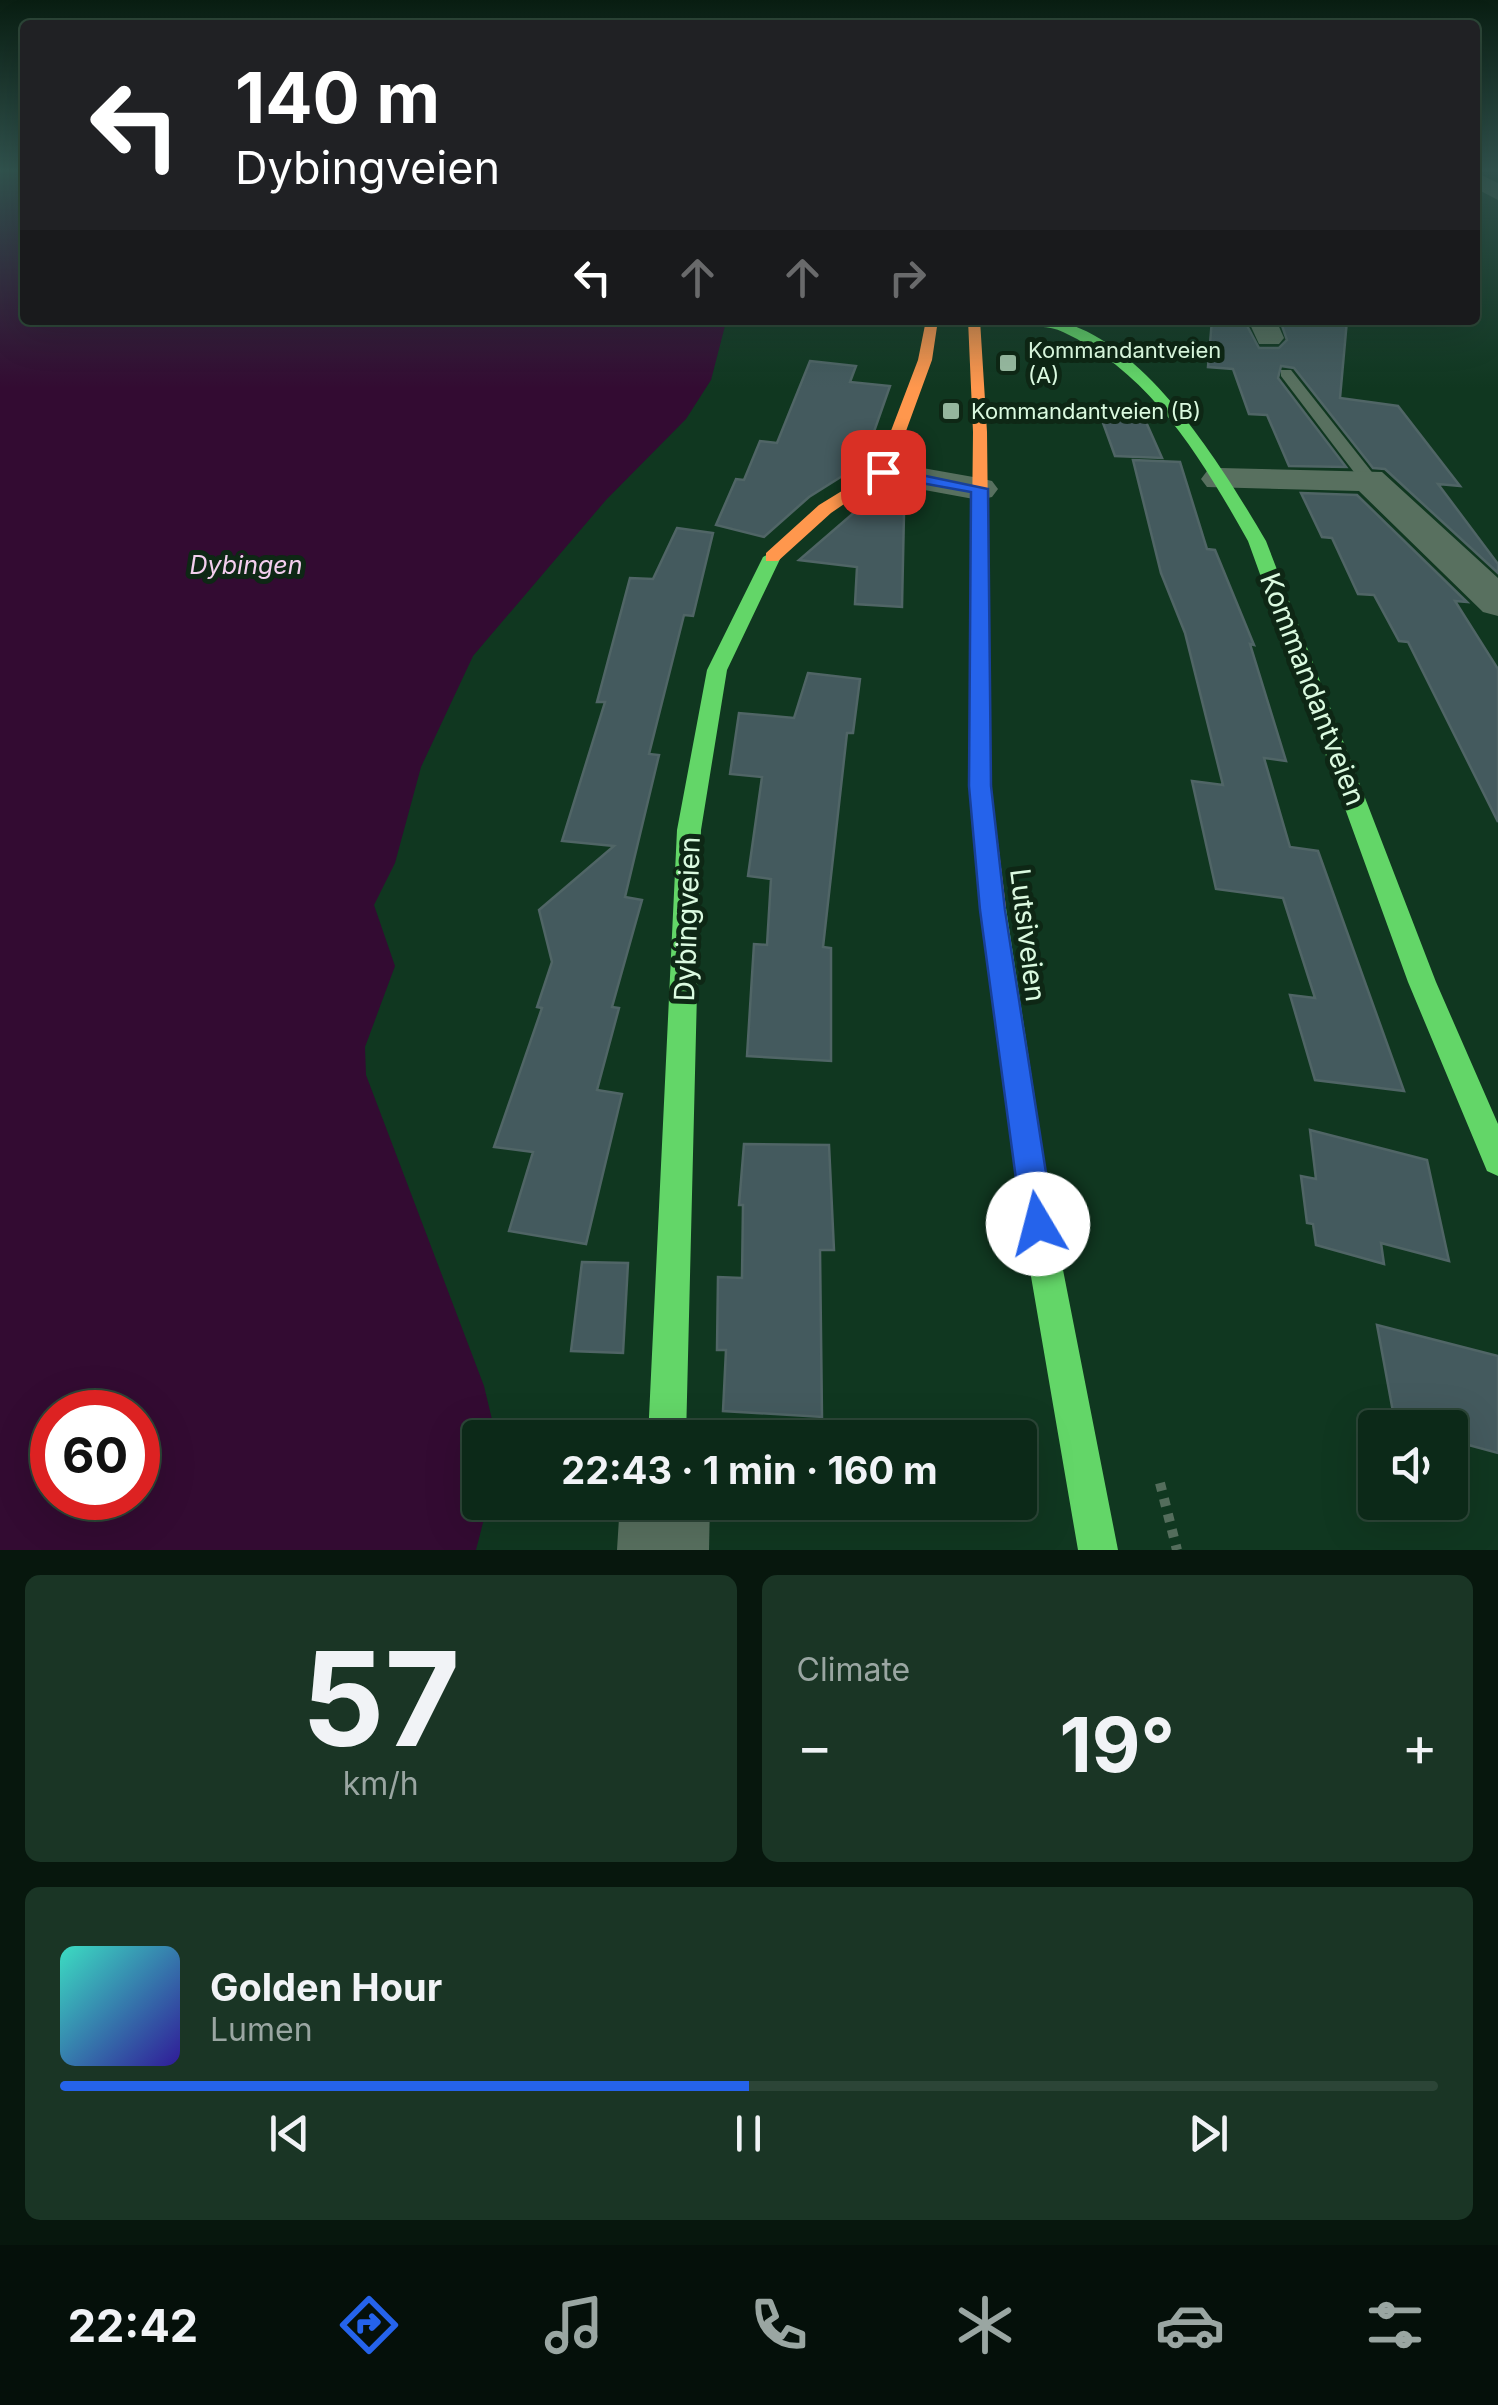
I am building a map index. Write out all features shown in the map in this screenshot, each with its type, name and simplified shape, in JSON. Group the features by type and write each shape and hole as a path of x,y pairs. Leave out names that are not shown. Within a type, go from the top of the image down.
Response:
{"street":[{"path":"931,325 925,360 883,472 980,489"},
{"name":"Lutsiveien","path":"974,325 980,489 980,786 992,910 1041,1242 1098,1550"},
{"name":"Kommandantveien","path":"1061,325 1118,362 1184,430 1257,541 1422,982 1492,1135"},
{"name":"Dybingveien","path":"668,1420 689,830 717,670 766,562 825,509 883,472"},
{"path":"1220,480 1369,480 1498,602"},
{"path":"663,1550 664,1520"}],"lane":[{"path":"1286,372 1369,480"}],"water":[{"name":"Dybingen","path":"0,242 20,242 20,325 725,325 711,380 686,419 606,500 473,656 421,767 395,863 374,905 395,966 365,1047 366,1075 484,1386 492,1420 462,1420 462,1520 484,1520 476,1550 0,1550"}],"building":[{"path":"1212,325 1247,325 1259,348 1279,348 1287,340 1282,325 1347,325 1340,398 1398,406 1460,486 1438,484 1498,564 1498,573 1385,469 1373,468 1294,368 1281,366 1278,378 1346,467 1289,466 1267,415 1249,414 1233,369 1208,367"},
{"path":"810,361 856,366 850,382 890,386 863,463 809,497 764,537 716,525 736,479 744,480 760,441 777,443"},
{"path":"1102,420 1146,422 1162,458 1115,456"},
{"path":"1133,460 1180,462 1207,549 1215,550 1254,645 1250,644 1286,761 1264,758 1290,847 1318,851 1404,1091 1315,1080 1290,995 1315,998 1283,898 1216,889 1192,781 1223,785 1185,633 1161,573"},
{"path":"1301,493 1357,495 1467,602 1455,601 1498,669 1498,822 1408,642 1399,641 1374,595 1358,594 1332,538 1322,537"},
{"path":"857,510 904,513 902,607 855,604 857,567 799,560"},
{"path":"677,528 713,533 693,616 684,615 649,754 659,755 625,897 642,900 612,1007 619,1008 597,1090 622,1094 586,1244 509,1231 533,1152 494,1147 542,1008 537,1007 552,962 539,910 614,846 562,841 605,702 597,702 630,578 653,579"},
{"path":"808,673 860,679 853,733 847,733 823,947 831,948 831,1061 747,1056 754,944 767,945 771,879 748,876 762,777 730,774 739,713 794,718"},
{"path":"1310,1130 1427,1160 1449,1261 1381,1243 1384,1264 1316,1245 1313,1224 1307,1223 1301,1176 1316,1179"},
{"path":"744,1144 829,1145 834,1250 820,1250 822,1417 723,1411 726,1350 717,1350 718,1277 742,1278 743,1205 739,1205"},
{"path":"582,1262 628,1263 623,1353 571,1351"},
{"path":"1377,1325 1498,1356 1498,1453 1468,1445 1468,1410 1393,1410"}],"traffic: fast":[{"path":"1059,325 1096,343 1152,390 1200,448 1257,541 1422,982 1498,1160"},
{"path":"668,1420 689,830 717,670 772,557"},
{"path":"993,908 1038,1224 1098,1550"}],"traffic: slow":[{"path":"772,557 825,509 883,472 925,360 931,325"},
{"path":"974,325 980,432 980,786 993,908"}],"place":[{"name":"Kommandantveien (A)","path":"1008,363"},
{"name":"Kommandantveien (B)","path":"951,411"}],"route":[{"path":"883,472 980,489 980,786 992,910 1038,1224"}]}
